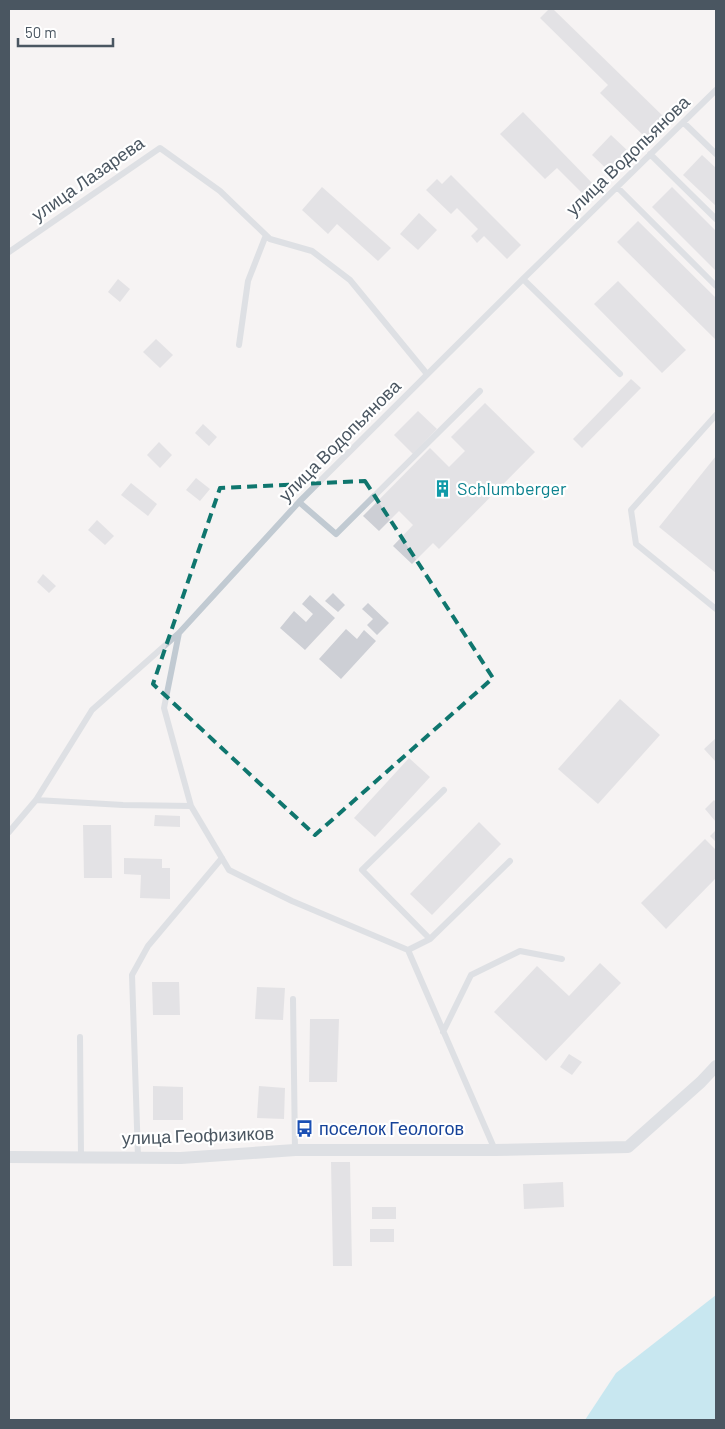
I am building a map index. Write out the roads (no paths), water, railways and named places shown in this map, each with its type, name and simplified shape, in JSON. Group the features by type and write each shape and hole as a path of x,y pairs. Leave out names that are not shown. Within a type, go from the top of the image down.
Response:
{"street":[{"name":"улица Геофизиков","path":"9,1157 182,1158 295,1150 494,1150 628,1147 701,1082 716,1066"}],"lane":[{"name":"улица Водопьянова","path":"9,832 36,800 92,710 179,633 299,502 716,90"},
{"path":"683,122 716,154"},
{"name":"улица Лазарева","path":"9,252 160,148 220,191 266,235"},
{"path":"650,154 716,219"},
{"path":"617,187 716,286"},
{"path":"239,345 248,282 266,235 270,239 312,252 350,280 427,374"},
{"path":"523,279 620,374"},
{"path":"299,502 336,534 480,391"},
{"path":"716,415 631,510 636,544 716,609"},
{"path":"179,633 164,708 190,806 228,870 292,901 408,950 494,1150"},
{"path":"430,939 362,870 444,790"},
{"path":"36,800 123,805 190,806"},
{"path":"138,1157 132,975 148,946 222,858"},
{"path":"408,950 430,939 510,861"},
{"path":"443,1032 472,975 520,951 562,959"},
{"path":"293,999 295,1150"},
{"path":"80,1038 81,1157"}],"water":[{"path":"716,1295 716,1420 585,1420 616,1373"}],"place":[{"name":"Schlumberger","path":"443,489"},
{"name":"поселок Геологов","path":"305,1129"}]}
